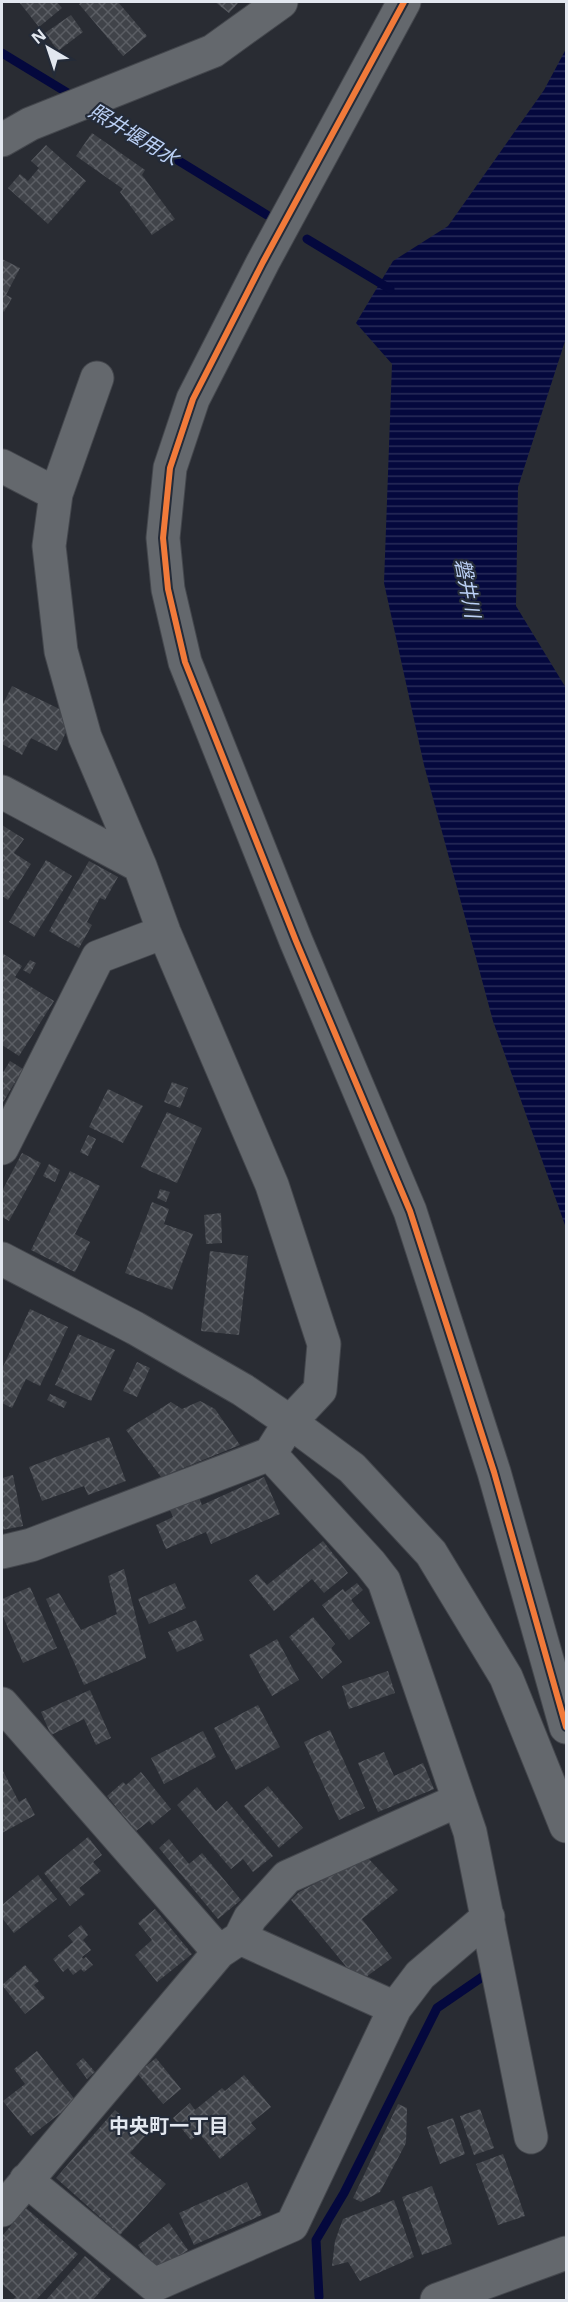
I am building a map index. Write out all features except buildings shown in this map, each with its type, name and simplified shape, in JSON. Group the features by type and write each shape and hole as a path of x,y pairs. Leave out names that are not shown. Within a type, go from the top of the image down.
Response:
{"street":[{"path":"2,140 30,123 213,51 281,2"},
{"path":"404,2 269,251 193,399 170,468 163,538 168,589 185,662 296,941 410,1211 494,1472 567,1727"},
{"path":"2,1552 31,1545 270,1454 290,1422 320,1390 324,1344 272,1185 164,932 140,866 85,737 61,651 49,546 57,494 98,378"},
{"path":"2,466 57,494"},
{"path":"2,792 140,866"},
{"path":"2,1148 98,957 164,932"},
{"path":"2,1259 135,1328 243,1390 352,1468 431,1554 506,1677 567,1826"},
{"path":"270,1454 384,1581 470,1832 531,2137"},
{"path":"2,1704 230,1945 395,2008"},
{"path":"2,2210 287,1877 459,1800"},
{"path":"26,2180 154,2285 292,2224 395,2008 420,1975 488,1917"},
{"path":"437,2301 567,2253"}],"water":[{"name":"磐井川","path":"566,49 566,338 518,487 516,606 566,688 566,1228 493,1021 424,765 384,583 392,364 356,323 393,261 448,226 544,90"}],"waterway":[{"name":"照井堰用水","path":"2,53 76,98"},
{"name":"照井堰用水","path":"91,107 267,215"},
{"name":"照井堰用水","path":"307,239 390,289"},
{"path":"319,2297 316,2240 344,2193 437,2008 488,1973"}],"cycle path":[{"path":"404,2 263,262 193,399 170,468 163,538 168,589 185,662 296,941 410,1211 494,1472 566,1727"}],"district":[{"name":"中央町一丁目","path":"169,2125"}]}
